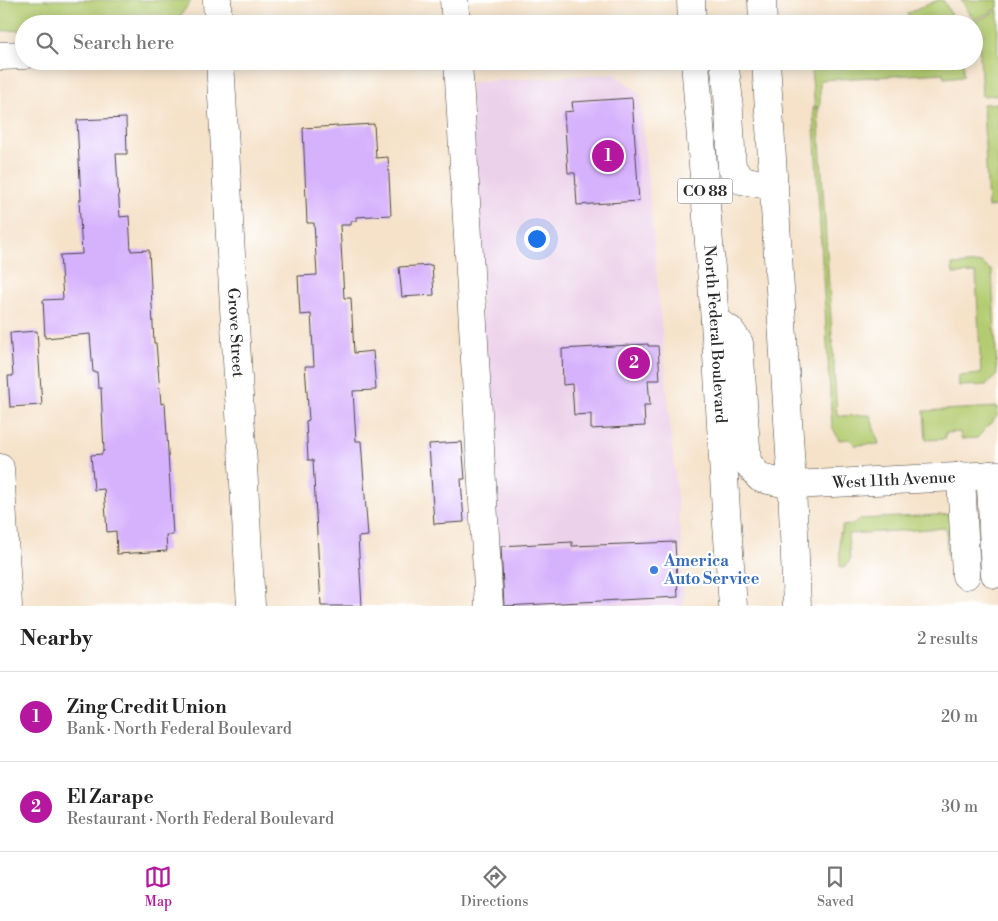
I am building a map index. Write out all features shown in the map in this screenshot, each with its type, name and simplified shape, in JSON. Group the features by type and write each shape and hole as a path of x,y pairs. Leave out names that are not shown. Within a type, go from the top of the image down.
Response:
{"main road":[{"path":"217,0 218,15"},
{"path":"454,0 455,15"},
{"path":"691,0 692,15"},
{"path":"762,0 763,15"},
{"path":"0,56 15,55"},
{"name":"Grove Street","path":"221,70 251,606"},
{"path":"459,70 489,606"},
{"name":"North Federal Boulevard","path":"696,70 734,606"},
{"path":"725,70 732,168 741,180 774,186"},
{"path":"767,70 792,485 797,606"},
{"name":"West 11th Avenue","path":"715,321 730,330 739,343 747,462 760,478 792,485 994,475"},
{"path":"0,468 8,606"},
{"path":"994,475 992,528 995,574"},
{"path":"961,476 966,575"}],"shaded area":[{"path":"615,74 640,94 681,540 684,606 496,606 470,82"}],"green space":[{"path":"0,0 191,0 181,15 15,15 15,30 0,31"},
{"path":"938,0 943,0 951,15 908,15"},
{"path":"961,0 998,0 998,8 983,16 971,15"},
{"path":"998,10 998,95 982,96 981,70 983,70 983,18"},
{"path":"811,70 963,70 963,76 944,78 943,73 820,80 820,107 815,107"},
{"path":"998,103 998,206 988,207 983,104"},
{"path":"813,108 820,108 818,110 837,416 870,415 879,444 855,445 849,439 839,440 832,426"},
{"path":"981,263 992,271 997,375 986,385 959,386 958,376 981,374 976,273 953,274 952,265"},
{"path":"998,407 998,415 977,438 961,439 960,432 945,433 945,439 926,440 924,411"},
{"path":"957,514 956,558 951,558 947,554 946,528 848,534 850,561 844,567 840,567 839,533 842,533 842,526 851,525 861,519"}],"building":[{"path":"632,98 639,201 577,205 575,173 568,173 564,112 573,111 572,102"},
{"path":"126,118 127,154 116,154 120,217 129,216 131,251 149,250 154,343 156,343 161,404 165,403 173,535 166,535 167,551 117,554 116,531 107,532 104,489 94,490 91,455 102,454 104,451 101,388 98,388 97,372 93,372 90,334 45,338 43,300 63,299 60,255 82,254 77,120"},
{"path":"374,124 376,158 388,157 391,215 356,217 356,221 351,221 351,225 340,225 344,298 351,298 354,353 373,351 376,390 353,391 356,441 361,441 368,536 358,537 362,606 321,606 313,460 308,460 306,421 309,420 305,366 314,366 311,314 300,315 298,276 317,275 314,223 307,223 303,128"},
{"path":"432,265 434,295 402,297 399,267"},
{"path":"37,331 42,405 10,407 8,376 13,376 10,333"},
{"path":"648,344 648,346 658,346 660,380 648,380 650,405 644,405 645,426 591,429 591,414 574,415 572,384 563,385 562,349"},
{"path":"462,442 465,479 461,479 464,522 434,524 429,444"},
{"path":"572,542 572,546 675,542 678,597 504,606 501,546"}],"place":[{"name":"Zing Credit Union","path":"608,156"},
{"name":"El Zarape","path":"634,363"},
{"name":"America Auto Service","path":"654,570"}]}
